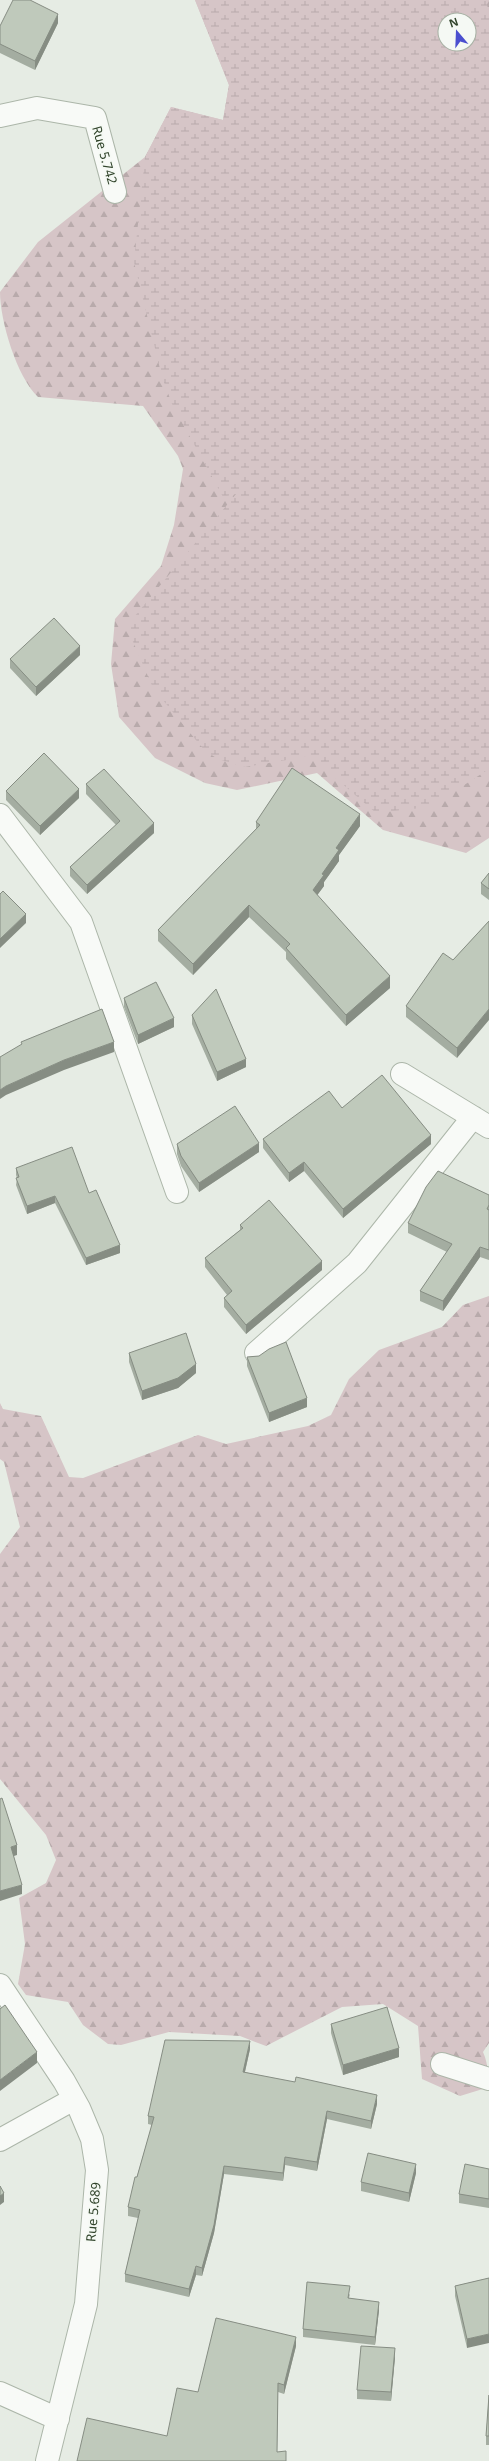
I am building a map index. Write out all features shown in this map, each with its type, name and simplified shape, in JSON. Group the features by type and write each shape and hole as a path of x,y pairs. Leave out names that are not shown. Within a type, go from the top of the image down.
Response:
{"street":[{"name":"Rue 5.742","path":"0,116 37,108 94,118 115,192"},
{"path":"0,815 81,922 177,1192"},
{"path":"256,1353 357,1262 481,1122 402,1074"},
{"name":"Rue 5.689","path":"0,1985 74,2099 92,2139 97,2170 86,2304 47,2461"},
{"path":"442,2064 489,2079"},
{"path":"0,2140 74,2099"},
{"path":"0,2393 58,2419"}],"green space":[{"path":"195,0 489,0 489,838 466,853 383,830 317,773 237,790 205,783 155,758 119,717 111,664 115,619 161,566 174,525 183,469 178,456 143,406 38,397 30,388 23,376 11,348 3,318 0,292 38,242 145,157 171,107 223,120 229,85"},
{"path":"195,0 486,0 489,13 489,769 430,807 376,813 310,756 245,767 218,759 205,751 153,688 131,637 129,623 236,494 223,497 172,404 162,377 134,262 145,157 171,107 223,120 229,85"},
{"path":"489,1296 489,2043 483,2052 488,2070 486,2088 460,2096 422,2079 418,2026 383,2004 342,2007 266,2046 240,2036 169,2032 121,2045 108,2044 83,2025 68,2002 26,1995 18,1984 25,1944 19,1898 46,1883 56,1860 46,1835 0,1779 0,1554 20,1527 4,1462 0,1459 0,1403 3,1409 41,1416 69,1477 83,1478 198,1435 226,1444 308,1426 331,1415 349,1379 379,1350 442,1327 463,1305"}],"building":[{"path":"13,0 30,0 58,14 35,61 0,44 0,26"},
{"path":"54,618 80,646 36,687 10,659"},
{"path":"44,753 79,789 40,826 6,791"},
{"path":"292,768 360,814 336,848 339,850 313,890 390,976 346,1015 286,948 290,944 249,905 193,964 158,930 260,825 256,822"},
{"path":"104,769 154,823 87,885 70,867 120,821 86,784"},
{"path":"489,873 489,889 481,883"},
{"path":"3,891 26,914 0,939 0,894"},
{"path":"489,921 489,1009 457,1048 406,1006 443,953 453,960"},
{"path":"156,982 174,1018 138,1035 124,998"},
{"path":"216,989 246,1059 217,1072 192,1015"},
{"path":"102,1009 114,1042 64,1060 0,1090 0,1057 22,1044 21,1042"},
{"path":"382,1075 431,1135 343,1209 304,1162 289,1173 263,1139 329,1091 342,1108"},
{"path":"235,1106 259,1143 199,1183 181,1156 177,1144"},
{"path":"72,1147 89,1193 96,1190 120,1245 86,1258 55,1196 27,1206 16,1178 19,1177 16,1168"},
{"path":"438,1171 489,1195 489,1205 487,1209 489,1210 489,1250 480,1247 443,1301 420,1291 452,1244 408,1223 426,1187"},
{"path":"269,1200 322,1261 246,1325 224,1298 232,1291 205,1258 243,1228 240,1225"},
{"path":"186,1333 196,1364 178,1378 142,1391 129,1353"},
{"path":"286,1342 307,1398 269,1413 247,1357 259,1356 269,1349"},
{"path":"2,1798 17,1845 11,1847 22,1885 0,1891 0,1799"},
{"path":"5,2005 37,2052 0,2080 0,2009"},
{"path":"387,2007 399,2048 343,2065 331,2024"},
{"path":"165,2040 250,2041 243,2072 295,2082 296,2077 377,2095 371,2121 327,2111 317,2162 285,2157 283,2173 224,2166 214,2225 202,2268 196,2266 189,2289 125,2274 140,2210 128,2207 135,2177 137,2177 154,2117 148,2116"},
{"path":"368,2153 416,2164 409,2193 361,2182"},
{"path":"465,2164 489,2169 489,2199 459,2194"},
{"path":"0,2186 4,2193 0,2196"},
{"path":"489,2278 489,2334 467,2339 455,2286"},
{"path":"307,2282 350,2286 348,2298 379,2302 375,2337 303,2329"},
{"path":"216,2318 296,2337 284,2385 278,2383 277,2452 286,2451 286,2461 77,2461 87,2418 167,2436 177,2388 198,2392"},
{"path":"361,2346 395,2348 391,2392 357,2390"},
{"path":"489,2395 489,2436 486,2436"}]}
